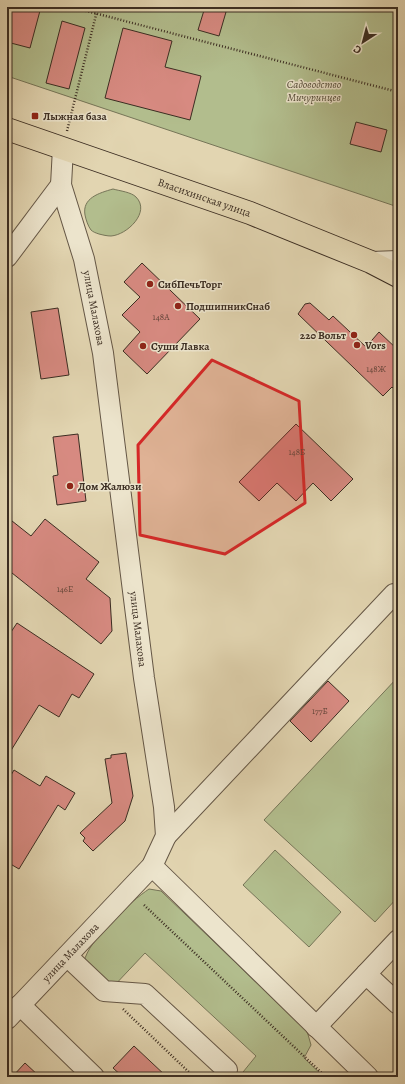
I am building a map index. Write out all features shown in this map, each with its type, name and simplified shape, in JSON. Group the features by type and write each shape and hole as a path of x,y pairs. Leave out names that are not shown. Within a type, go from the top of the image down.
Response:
{"highway":[{"name":"Власихинская улица","path":"7,129 250,213 371,262 398,276"}],"street":[{"path":"7,257 61,185 63,148"},
{"name":"улица Малахова","path":"11,1013 152,866 166,836 164,807 144,678 103,353 84,259 61,185"},
{"path":"371,262 398,261"},
{"path":"166,836 394,594 398,598"},
{"path":"152,866 368,1077"},
{"path":"316,1027 398,940"},
{"path":"67,956 104,991 145,994 227,1070"},
{"path":"366,974 398,1004"},
{"path":"11,1013 94,1077"}],"path":[{"path":"71,7 398,91"},
{"path":"63,148 98,7"},
{"path":"144,905 326,1077"},
{"path":"104,991 194,1077"}],"highlighted area":[{"path":"212,360 299,401 305,503 225,554 140,535 138,445"}],"green space":[{"name":"Садоводство Мичуринцев","path":"7,7 398,7 398,207 7,76"},
{"path":"113,189 134,195 136,197 140,203 141,209 139,216 124,232 110,236 99,234 92,231 88,225 85,215 86,204 93,197 102,192"},
{"path":"398,677 398,897 375,922 264,820"},
{"path":"275,850 341,912 309,947 243,885"},
{"path":"149,889 161,891 307,1031 311,1045 304,1058 324,1077 239,1077 256,1056 145,953 112,988 84,962 93,943 102,932 132,902"}],"building":[{"path":"7,7 41,7 30,48 7,42"},
{"path":"205,7 226,12 219,36 198,30"},
{"path":"62,21 85,28 69,89 46,83"},
{"path":"123,28 172,41 165,67 201,76 190,120 105,98"},
{"path":"356,122 387,130 381,152 350,144"},
{"path":"142,263 200,319 147,374 123,351 140,332 122,315 140,297 124,282"},
{"path":"310,303 329,320 333,316 366,347 379,332 398,350 398,393 392,387 383,396 298,314 305,304"},
{"path":"58,308 69,375 41,379 31,312"},
{"path":"296,424 353,479 331,501 313,483 296,501 277,483 259,501 239,482"},
{"path":"78,434 86,501 57,505 53,476 58,475 53,437"},
{"path":"7,517 31,536 45,519 99,562 86,579 110,598 112,631 101,644 7,569"},
{"path":"17,623 94,674 79,698 72,694 59,717 39,705 7,757 7,638"},
{"path":"328,681 349,701 311,742 290,721"},
{"path":"126,753 133,796 125,821 93,851 83,841 85,838 80,833 112,803 105,759 111,758 111,755"},
{"path":"14,770 40,786 46,776 75,793 65,810 58,805 19,869 7,862 7,782"},
{"path":"134,1046 167,1077 123,1077 113,1068"},
{"path":"25,1063 40,1077 12,1077"}],"place":[{"name":"Лыжная база","path":"35,116"},
{"name":"СибПечьТорг","path":"150,284"},
{"name":"ПодшипникСнаб","path":"178,306"},
{"name":"220 Вольт","path":"354,335"},
{"name":"Vors","path":"357,345"},
{"name":"Суши Лавка","path":"143,346"},
{"name":"Дом Жалюзи","path":"70,486"}]}
